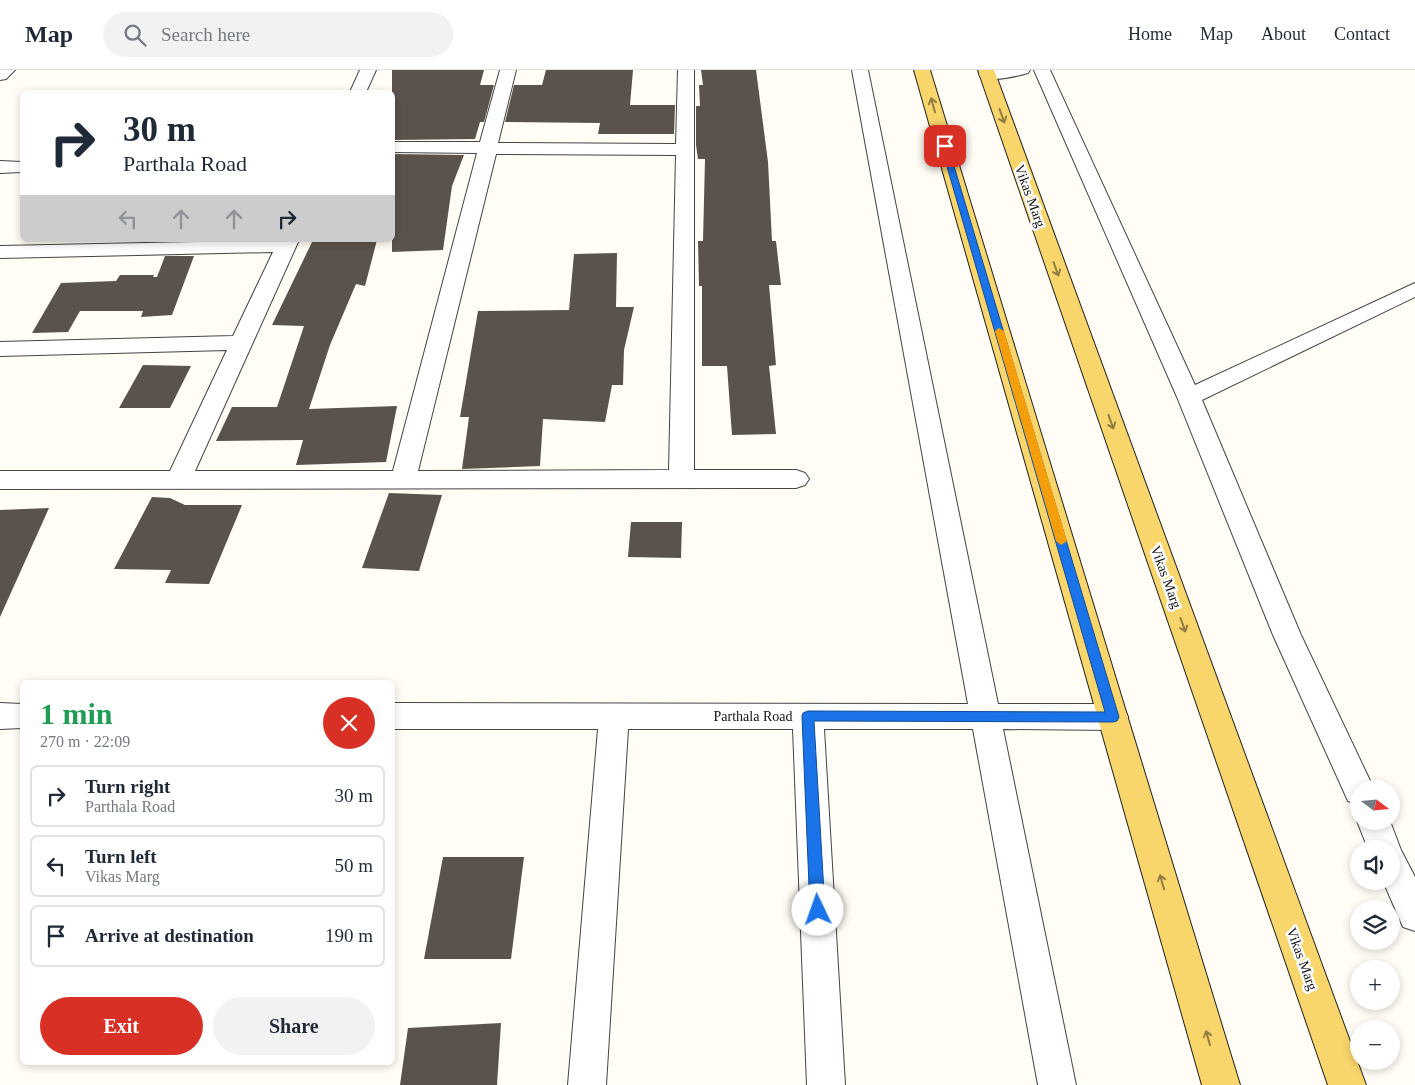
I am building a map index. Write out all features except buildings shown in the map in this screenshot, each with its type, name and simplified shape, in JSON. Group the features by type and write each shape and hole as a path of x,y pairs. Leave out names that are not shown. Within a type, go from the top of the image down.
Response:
{"main road":[{"path":"922,70 1221,1085"},
{"name":"Vikas Marg","path":"986,72 1347,1085"}],"street":[{"path":"0,75 7,70"},
{"path":"359,90 368,70"},
{"path":"403,479 508,70"},
{"path":"681,479 686,70"},
{"path":"860,70 1057,1085"},
{"path":"986,72 1022,70"},
{"path":"1042,70 1189,397 1288,635 1354,780"},
{"path":"395,147 685,150"},
{"path":"0,167 20,167"},
{"path":"0,252 288,243 178,480"},
{"path":"1189,397 1415,289"},
{"path":"0,349 241,343"},
{"path":"0,480 796,480"},
{"path":"0,716 20,716"},
{"name":"Parthala Road","path":"395,716 1113,717"},
{"path":"587,1085 614,716"},
{"path":"808,716 826,1085"},
{"path":"1400,880 1413,906"}],"slow traffic":[{"path":"999,331 1061,541"}],"route":[{"path":"818,910 808,716 1113,717 945,146"}]}
